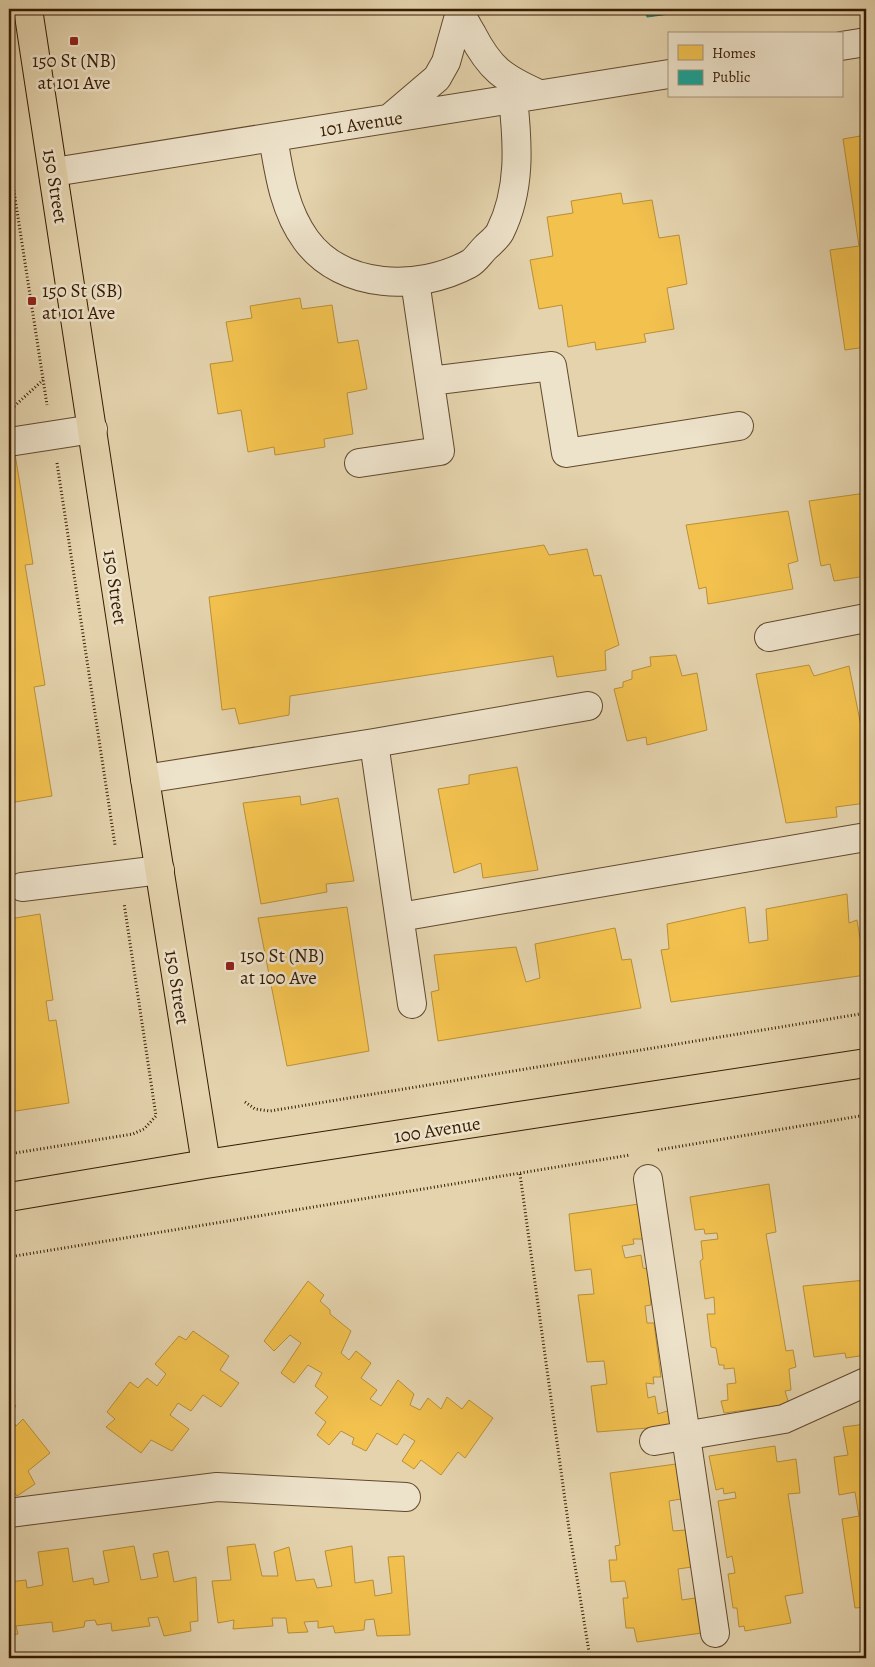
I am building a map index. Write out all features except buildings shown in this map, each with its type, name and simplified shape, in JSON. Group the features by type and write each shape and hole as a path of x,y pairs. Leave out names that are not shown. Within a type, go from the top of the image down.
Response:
{"main road":[{"name":"150 Street","path":"28,9 93,430 144,779 206,1164"},
{"name":"100 Avenue","path":"9,1197 206,1164 866,1063"}],"street":[{"path":"273,137 281,185 290,210 307,241 330,263 364,278 404,283 437,277 470,263 499,234 512,204 516,173 517,135 526,96 520,85 494,69 483,55 460,10"},
{"path":"389,119 437,78 446,62 460,10"},
{"path":"842,46 866,42"},
{"name":"101 Avenue","path":"54,172 668,74"},
{"path":"359,462 440,451 415,281"},
{"path":"430,381 552,366 566,453 739,426"},
{"path":"9,442 93,430"},
{"path":"768,637 866,618"},
{"path":"144,779 374,743 588,706"},
{"path":"374,743 412,1004"},
{"path":"400,917 866,837"},
{"path":"22,887 160,870"},
{"path":"648,1179 715,1633"},
{"path":"654,1441 784,1419 866,1382"},
{"path":"9,1513 217,1487 406,1497"}],"path":[{"path":"9,159 156,1116 144,1129 133,1134 9,1154"},
{"path":"9,411 43,380"},
{"path":"245,1102 255,1109 270,1111 866,1013"},
{"path":"654,1151 866,1115"},
{"path":"9,1257 635,1154"},
{"path":"520,1174 569,1529 590,1658"}],"place":[{"name":"150 St (NB) at 101 Ave","path":"74,41"},
{"name":"150 St (SB) at 101 Ave","path":"32,301"},
{"name":"150 St (NB) at 100 Ave","path":"230,966"}]}
